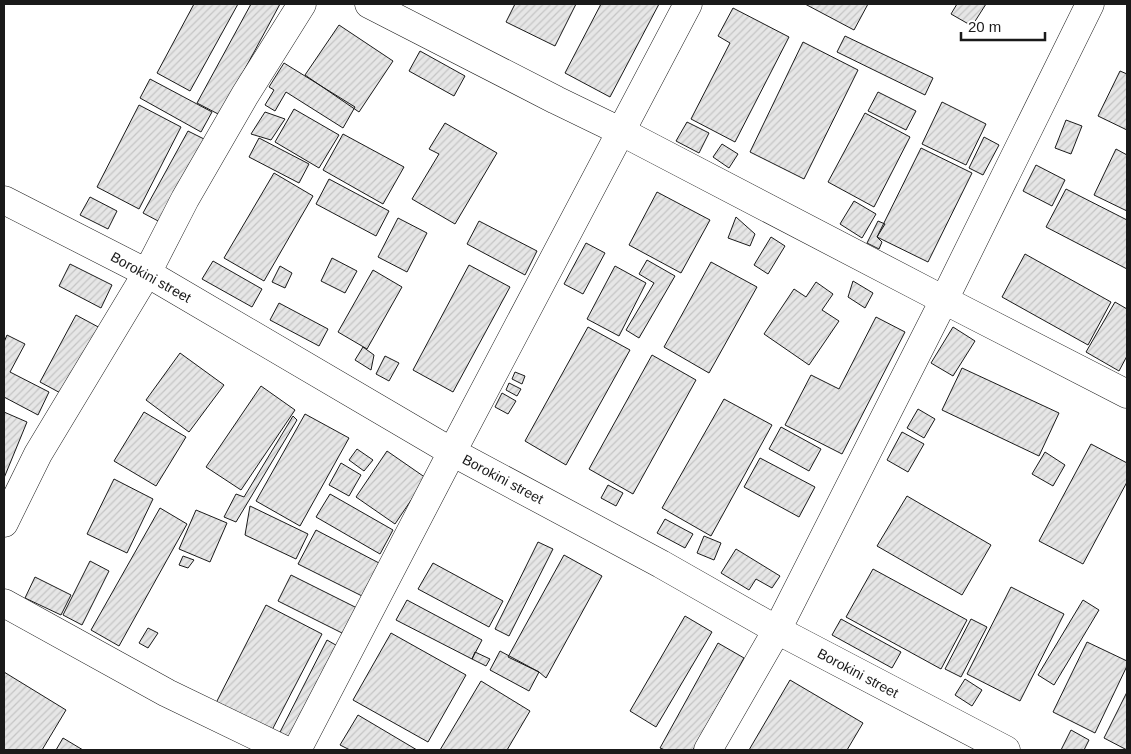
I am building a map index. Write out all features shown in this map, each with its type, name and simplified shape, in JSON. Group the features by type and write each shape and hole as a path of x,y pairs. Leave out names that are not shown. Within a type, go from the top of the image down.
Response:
{"street":[{"path":"4,523 38,454 147,273 185,199 235,113 302,4"},
{"path":"369,4 622,132 1127,394"},
{"path":"297,750 688,4"},
{"path":"708,750 777,630 944,300 1090,4"},
{"name":"Borokini street","path":"4,200 147,273 452,452 661,564 777,630 1006,750"},
{"path":"4,603 167,693 285,750"}],"building":[{"path":"194,4 238,4 190,91 157,73"},
{"path":"251,4 280,4 220,115 197,103"},
{"path":"515,4 576,4 555,46 506,22"},
{"path":"601,4 659,4 610,97 565,73"},
{"path":"805,4 868,4 854,30"},
{"path":"957,4 986,4 972,26 951,14"},
{"path":"733,8 789,37 735,142 691,119 730,43 718,36"},
{"path":"339,25 393,61 359,112 305,75"},
{"path":"845,36 933,78 925,95 837,52"},
{"path":"803,42 858,70 804,179 750,152"},
{"path":"420,51 465,76 454,96 409,71"},
{"path":"284,63 355,107 343,128 286,92 275,111 265,105 274,90 269,87"},
{"path":"1120,71 1127,74 1127,130 1098,116"},
{"path":"150,79 212,112 201,132 140,98"},
{"path":"878,92 916,111 906,130 868,111"},
{"path":"942,102 986,124 966,165 922,144"},
{"path":"139,105 181,127 139,209 97,187"},
{"path":"294,109 339,135 319,168 275,142"},
{"path":"265,112 285,119 271,140 251,134"},
{"path":"865,113 910,137 874,207 828,182"},
{"path":"1066,120 1082,126 1071,154 1055,148"},
{"path":"687,122 709,133 699,153 676,141"},
{"path":"445,123 497,153 455,224 412,199 439,154 429,149"},
{"path":"188,131 204,139 160,222 143,213"},
{"path":"343,134 404,167 383,204 323,170"},
{"path":"984,137 999,145 983,175 969,168"},
{"path":"259,138 309,164 299,183 249,157"},
{"path":"722,144 738,154 729,168 713,157"},
{"path":"921,148 972,173 928,262 877,237"},
{"path":"1116,149 1127,155 1127,211 1094,195"},
{"path":"1036,165 1065,180 1052,206 1023,191"},
{"path":"274,173 313,196 264,281 224,258"},
{"path":"329,179 389,211 376,236 316,204"},
{"path":"1066,189 1127,220 1127,269 1046,227"},
{"path":"657,192 710,220 681,273 629,245"},
{"path":"90,197 117,211 108,229 80,215"},
{"path":"854,201 876,214 862,238 840,224"},
{"path":"736,217 755,234 750,246 728,238"},
{"path":"398,218 427,233 407,272 378,257"},
{"path":"479,221 537,251 525,275 467,244"},
{"path":"878,221 885,224 877,237 882,242 879,249 867,243"},
{"path":"771,237 785,246 768,274 754,265"},
{"path":"586,243 605,253 583,294 564,284"},
{"path":"1025,254 1111,302 1088,345 1002,297"},
{"path":"332,258 357,271 345,293 321,281"},
{"path":"647,260 675,276 639,338 626,330 654,283 639,274"},
{"path":"213,261 262,289 252,307 202,279"},
{"path":"711,262 757,287 709,373 664,347"},
{"path":"70,264 112,285 101,308 59,286"},
{"path":"469,265 510,287 453,392 413,370"},
{"path":"280,266 292,273 285,288 272,282"},
{"path":"615,266 646,283 619,336 587,319"},
{"path":"373,270 402,287 367,349 338,332"},
{"path":"853,281 873,293 865,308 848,297"},
{"path":"816,282 833,294 822,310 839,321 809,365 764,334 794,289 806,297"},
{"path":"1115,302 1127,309 1127,356 1119,371 1086,352"},
{"path":"279,303 328,329 319,346 270,320"},
{"path":"76,315 102,329 66,396 40,382"},
{"path":"876,317 905,332 842,454 785,425 811,375 839,389"},
{"path":"588,327 630,350 566,465 525,441"},
{"path":"953,327 975,341 953,376 931,363"},
{"path":"7,335 25,344 10,372 49,392 38,415 4,397 4,342"},
{"path":"363,347 374,355 371,370 355,360"},
{"path":"180,353 224,385 189,432 146,400"},
{"path":"652,355 696,380 633,494 589,469"},
{"path":"385,356 399,363 389,381 376,374"},
{"path":"962,368 1059,413 1039,456 942,410"},
{"path":"515,372 525,376 522,384 512,379"},
{"path":"509,383 521,389 517,396 506,390"},
{"path":"261,386 295,410 241,490 206,467"},
{"path":"502,393 516,401 508,414 495,407"},
{"path":"724,399 772,425 711,536 662,508"},
{"path":"918,409 935,419 924,438 907,428"},
{"path":"4,412 27,422 4,478"},
{"path":"144,412 186,437 156,486 114,461"},
{"path":"305,414 349,438 300,526 256,501"},
{"path":"293,416 297,420 236,522 224,517 236,494 244,497"},
{"path":"781,427 821,449 809,471 769,449"},
{"path":"902,432 924,444 908,472 887,460"},
{"path":"1091,444 1127,463 1127,482 1083,564 1039,541"},
{"path":"357,449 373,460 364,471 349,460"},
{"path":"387,451 426,478 395,524 356,497"},
{"path":"1045,452 1065,465 1053,486 1032,474"},
{"path":"760,458 815,487 799,517 744,487"},
{"path":"341,463 361,475 349,496 329,485"},
{"path":"114,479 153,499 127,553 87,534"},
{"path":"608,485 623,493 616,506 601,498"},
{"path":"330,494 393,530 380,554 316,517"},
{"path":"907,496 991,545 962,595 877,546"},
{"path":"250,506 308,534 296,559 245,535"},
{"path":"160,508 187,524 119,646 91,630"},
{"path":"196,510 227,523 210,562 179,549"},
{"path":"665,519 693,534 685,548 657,533"},
{"path":"316,530 379,563 362,596 298,564"},
{"path":"704,536 721,543 714,560 697,553"},
{"path":"538,542 553,549 509,636 495,629"},
{"path":"736,549 780,576 772,588 756,579 749,590 721,573"},
{"path":"564,555 602,576 546,678 539,672 508,657"},
{"path":"183,556 194,560 188,568 179,565"},
{"path":"90,561 109,571 82,625 63,615"},
{"path":"433,563 503,601 489,627 418,589"},
{"path":"873,569 967,620 941,669 846,617"},
{"path":"291,575 361,610 348,636 278,601"},
{"path":"35,577 71,595 61,615 25,598"},
{"path":"1011,587 1064,614 1020,701 967,674"},
{"path":"407,600 482,640 472,659 396,620"},
{"path":"1083,600 1099,610 1054,685 1038,675"},
{"path":"266,605 322,634 271,732 216,703"},
{"path":"685,616 712,632 656,727 630,711"},
{"path":"841,619 901,652 892,668 832,635"},
{"path":"971,619 987,627 961,677 945,669"},
{"path":"148,628 158,633 148,648 139,643"},
{"path":"391,633 466,675 428,742 353,700"},
{"path":"327,640 341,648 292,743 278,736"},
{"path":"1087,642 1127,661 1127,666 1095,733 1053,712"},
{"path":"718,643 744,658 693,750 665,750 660,748"},
{"path":"500,651 539,672 529,691 490,670"},
{"path":"475,652 490,659 486,666 472,659"},
{"path":"4,672 66,710 42,750 4,750"},
{"path":"965,679 982,690 972,706 955,695"},
{"path":"790,680 863,723 847,750 749,750"},
{"path":"481,681 530,711 507,750 440,750"},
{"path":"1127,692 1127,750 1104,738"},
{"path":"358,715 417,750 350,750 340,745"},
{"path":"1071,730 1089,740 1084,750 1061,750"},
{"path":"63,738 83,750 56,750"}]}
